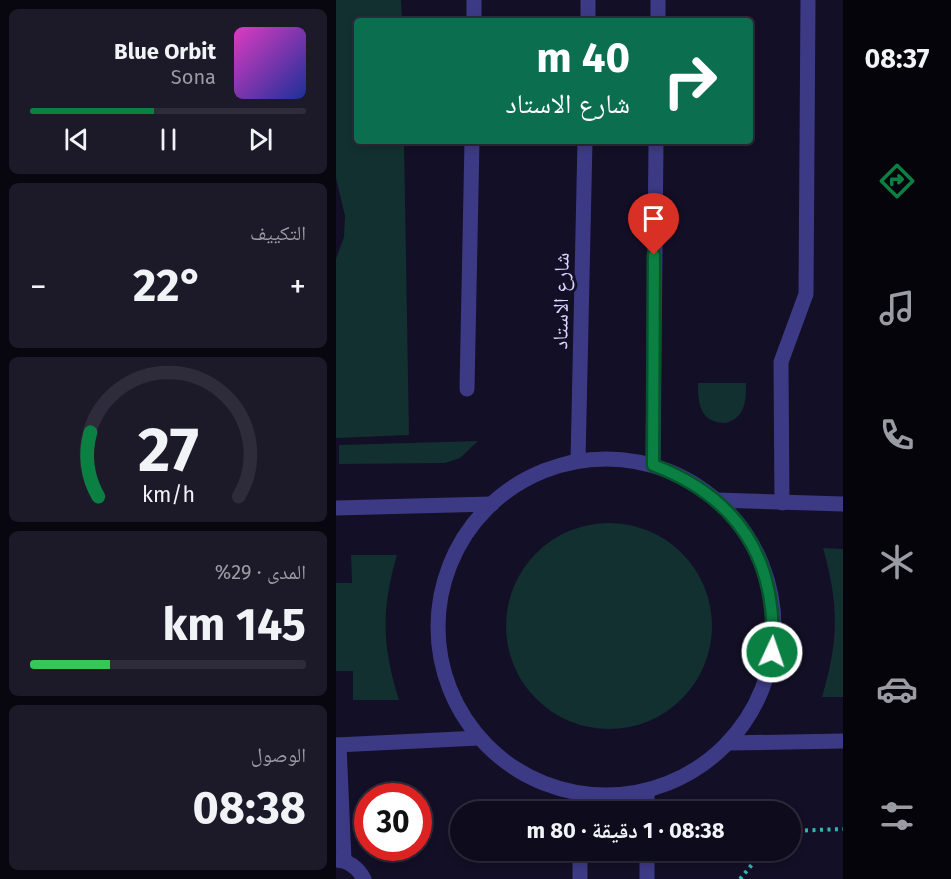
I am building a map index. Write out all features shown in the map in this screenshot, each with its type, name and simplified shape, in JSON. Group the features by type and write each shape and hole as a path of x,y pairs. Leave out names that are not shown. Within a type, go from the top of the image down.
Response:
{"street":[{"path":"474,0 474,18"},
{"path":"588,0 588,18"},
{"path":"658,0 658,18"},
{"path":"782,503 781,362 806,294 808,0"},
{"path":"467,389 472,144"},
{"name":"شارع الاستاد","path":"578,461 585,144"},
{"path":"653,465 656,144"},
{"path":"628,460 653,465 683,477 716,500 740,525 758,553 770,585 774,619 772,652 764,686 749,716 728,743 691,773 647,791 612,796 579,794 550,786 524,775 500,758 479,738 460,712 447,682 440,651 438,619 443,587 454,556 470,528 492,504 518,484 547,470 578,461 628,460"},
{"path":"716,500 843,504"},
{"path":"336,508 492,504"},
{"path":"364,879 359,871 340,860 338,745 479,738"},
{"path":"728,743 843,741"},
{"path":"647,791 647,801"},
{"path":"579,794 579,801"},
{"path":"580,861 580,879"},
{"path":"647,861 647,879"}],"path":[{"path":"801,831 843,829"},
{"path":"740,879 755,861"}],"green space":[{"path":"336,0 401,0 402,18 354,18 354,144 404,144 409,435 336,438 336,259 344,237 345,216 336,178"},
{"path":"698,383 746,383 745,402 741,413 726,423 711,420 702,411"},
{"path":"478,441 460,458 445,463 339,464 339,445"},
{"path":"599,523 619,523 639,527 658,535 675,546 689,560 708,596 712,626 708,656 700,675 689,692 675,706 639,725 619,729 599,729 579,725 560,717 543,706 529,692 510,656 506,636 506,616 510,596 518,577 529,560 543,546 579,527"},
{"path":"823,548 843,549 843,697 822,697 832,658 835,623 832,587"},
{"path":"351,555 397,555 388,593 386,628 389,662 399,700 353,700 353,671 336,671 336,583 352,583"}],"route":[{"path":"654,255 653,465 697,485 716,500 740,525 758,553 770,585 774,619 772,652"}]}
